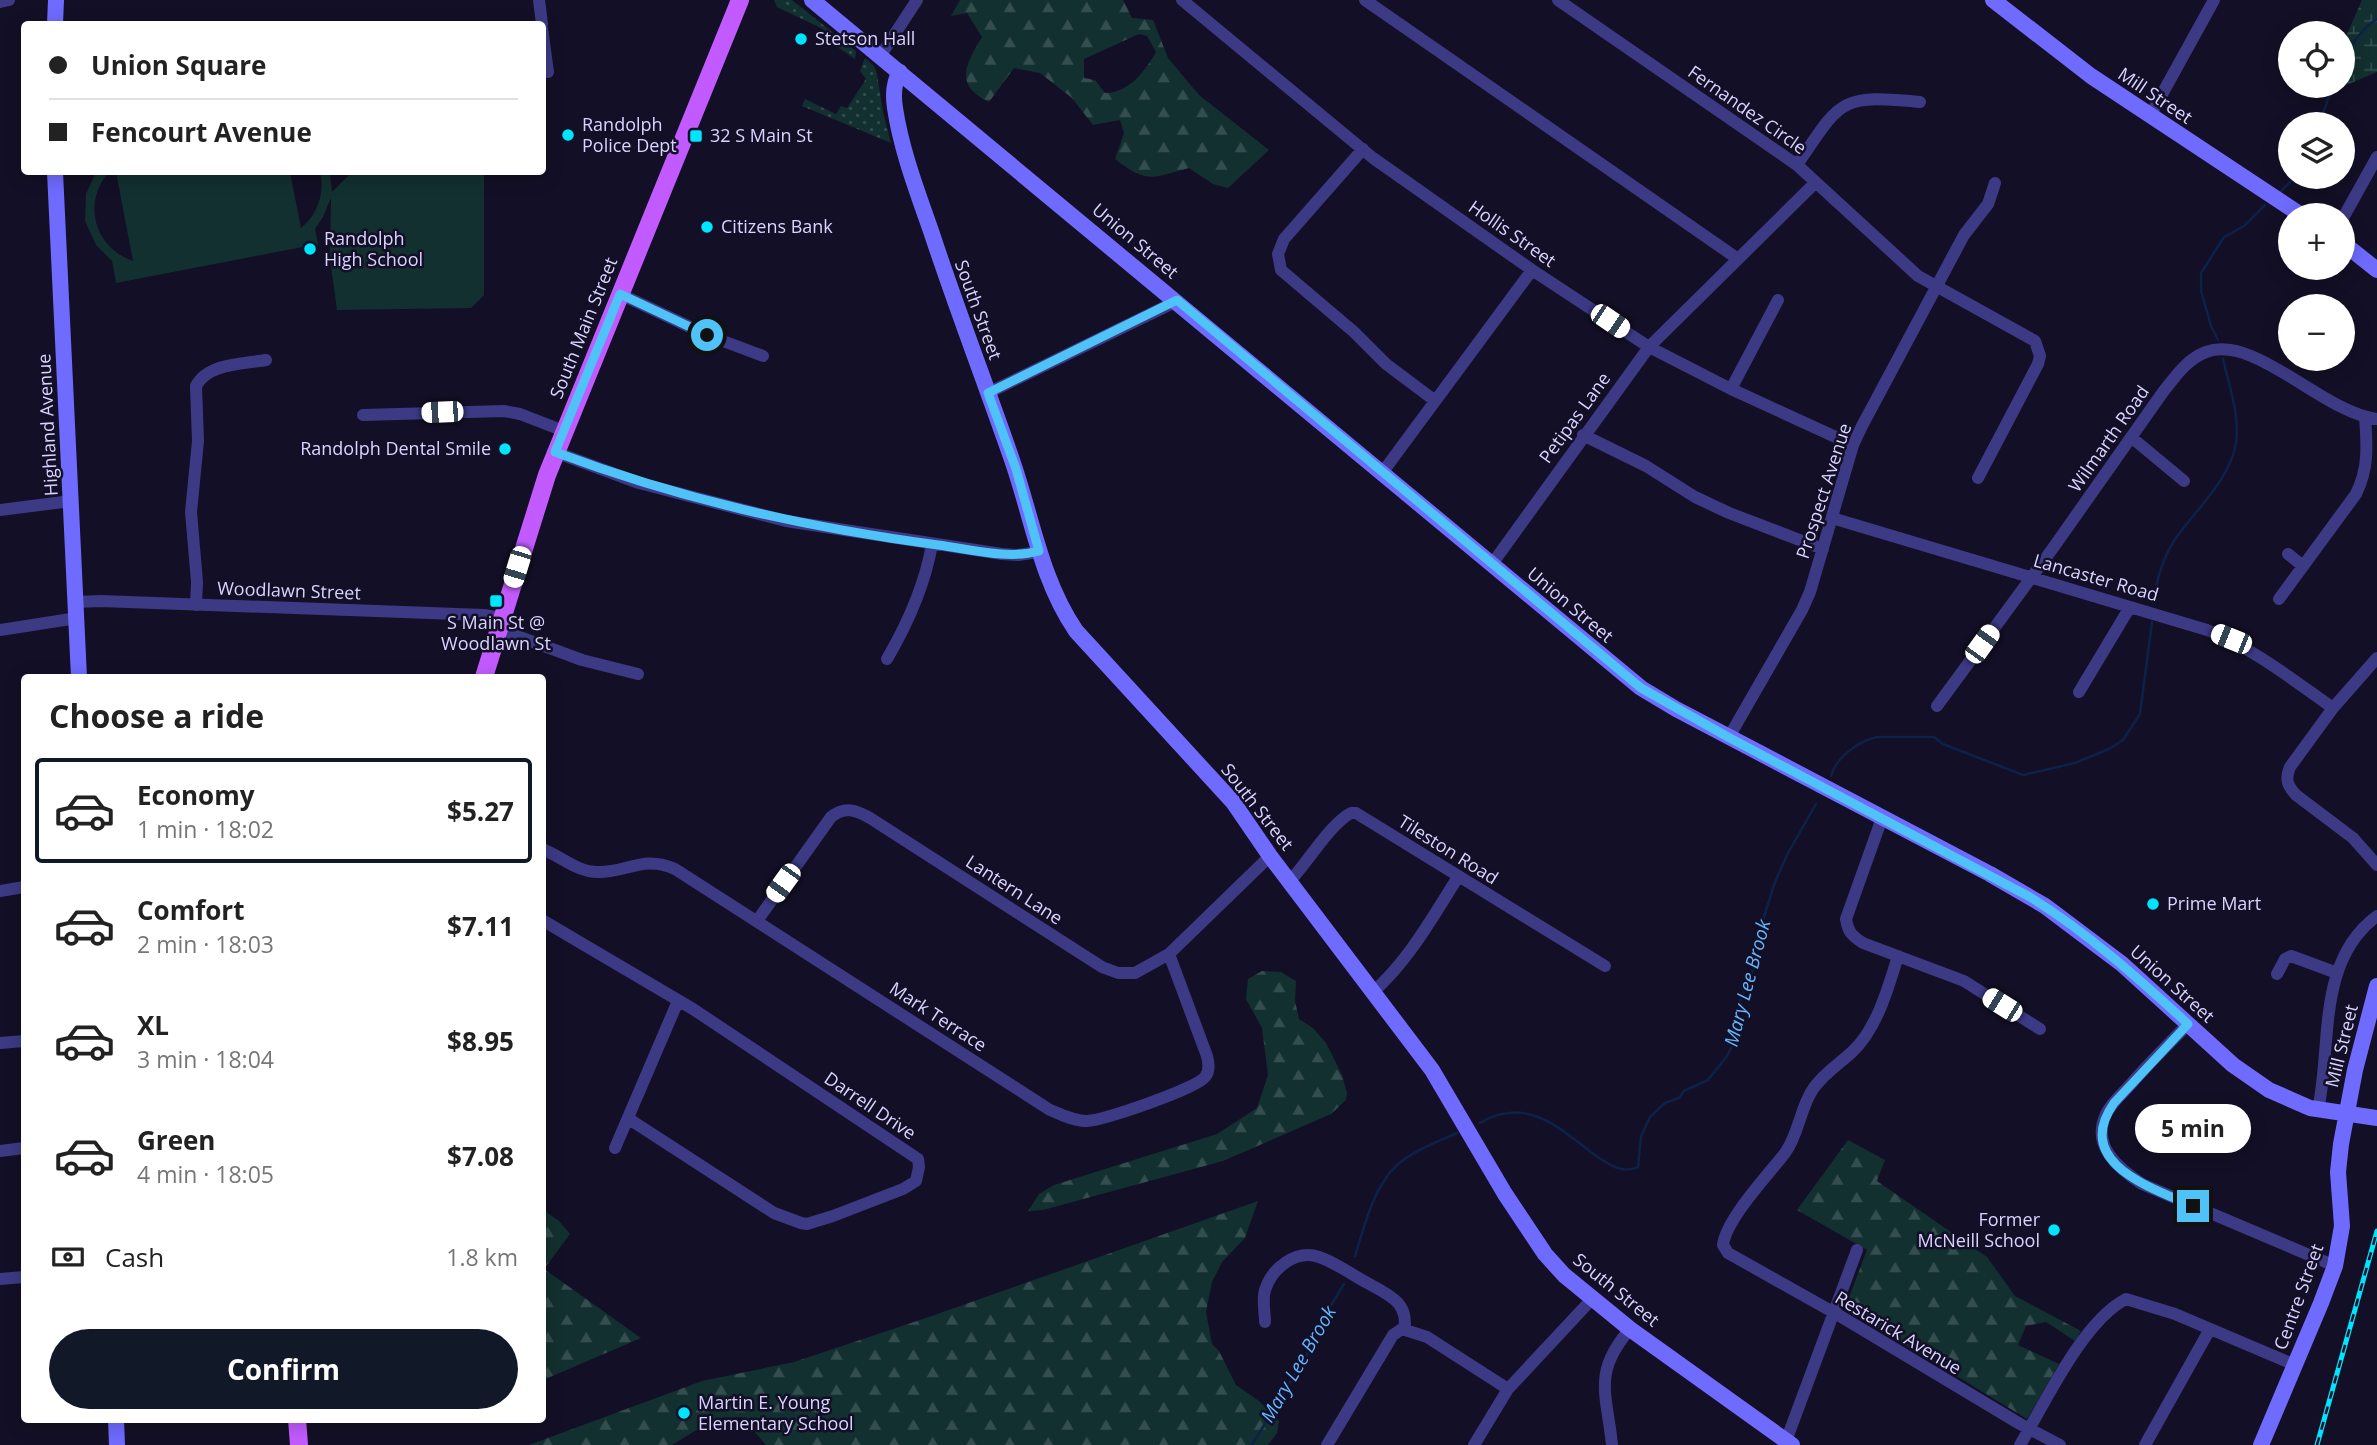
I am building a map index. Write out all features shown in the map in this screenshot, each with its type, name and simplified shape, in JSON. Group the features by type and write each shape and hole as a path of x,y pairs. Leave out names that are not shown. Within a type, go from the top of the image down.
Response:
{"main road":[{"path":"55,21 56,0"},
{"name":"South Main Street","path":"485,674 532,516 555,452 740,0"},
{"name":"Union Street","path":"812,0 1177,300 1641,688 2045,906 2122,964 2250,1078 2290,1101 2318,1110 2377,1118"},
{"name":"Mill Street","path":"1993,0 2010,5 2091,76 2283,203"},
{"name":"South Street","path":"901,72 895,84 894,98 905,149 948,282 1016,469 1039,551 1054,593 1076,631 1233,803 1432,1070 1505,1194 1545,1254 1564,1275 1630,1329 1789,1443"},
{"name":"Highland Avenue","path":"55,175 79,674"},
{"path":"2355,253 2377,270"},
{"name":"Mill Street","path":"2346,1115 2377,986"},
{"name":"Centre Street","path":"2261,1445 2335,1266 2342,1226 2338,1161 2346,1115"},
{"path":"116,1423 117,1445"},
{"path":"297,1423 299,1445"}],"street":[{"path":"0,2 9,0"},
{"path":"540,0 542,21"},
{"path":"881,55 916,0"},
{"name":"Hollis Street","path":"1182,0 1363,149 1532,270 1649,347 1731,389 1853,445"},
{"path":"1365,0 1738,259"},
{"name":"Fernandez Circle","path":"1558,0 1797,165 1918,276 2035,341 2039,349 2038,364 1978,478"},
{"path":"2150,116 2214,0"},
{"path":"546,57 548,72"},
{"path":"1797,165 1829,117 1842,107 1856,100 1870,98 1920,102"},
{"path":"1363,149 1284,239 1278,254 1280,270 1354,332 1386,364 1434,400"},
{"path":"2351,203 2377,157"},
{"name":"Petipas Lane","path":"1492,564 1649,347 1815,183"},
{"name":"Prospect Avenue","path":"1728,737 1810,592 1853,445 1964,235 1988,204 1996,183"},
{"path":"1382,472 1532,270"},
{"path":"620,294 707,335 764,356"},
{"path":"988,393 1177,300"},
{"path":"1731,389 1778,300"},
{"name":"Wilmarth Road","path":"1937,706 2182,368 2195,358 2217,350 2245,352 2331,403 2371,418"},
{"path":"196,605 197,582 191,512 197,450 196,386 200,378 211,371 267,360"},
{"path":"363,415 504,411 520,414 564,431"},
{"path":"2279,599 2356,494 2362,481 2371,418"},
{"path":"1583,435 1646,466 1695,497 1823,549"},
{"path":"2131,437 2184,481"},
{"path":"555,452 630,480 797,523 1010,555 1039,551"},
{"path":"0,510 71,501"},
{"name":"Lancaster Road","path":"1832,518 2231,639 2333,708"},
{"path":"887,659 915,604 932,544"},
{"path":"2288,554 2303,566"},
{"name":"Woodlawn Street","path":"0,629 101,601 484,615 582,660 638,674"},
{"path":"2080,692 2130,607"},
{"path":"2377,658 2333,708 2286,776 2296,794 2364,848 2377,865"},
{"name":"Lantern Lane","path":"757,921 831,817 848,809 870,818 1108,970 1124,974 1135,972 1169,954 1270,856"},
{"name":"Tileston Road","path":"1290,881 1338,821 1351,813 1605,966"},
{"path":"1882,818 1846,919 1847,929 1852,937 1964,981 2040,1029"},
{"name":"Mark Terrace","path":"546,851 592,872 609,871 645,862 669,866 1050,1110 1085,1121 1105,1117 1185,1089 1207,1075 1207,1056 1169,954"},
{"path":"1372,993 1391,977 1407,956 1458,877"},
{"path":"0,891 21,888"},
{"path":"2318,1110 2323,1085 2328,1017 2337,973 2353,939 2377,916"},
{"name":"Darrell Drive","path":"546,922 678,1001 918,1159 919,1167 916,1181 903,1189 807,1224 775,1213 629,1119"},
{"name":"Restarick Avenue","path":"1898,956 1889,985 1863,1037 1853,1052 1825,1073 1812,1091 1790,1146 1750,1197 1725,1237 1723,1245 1728,1253 2060,1445"},
{"path":"2277,974 2285,958 2291,956 2337,973"},
{"path":"615,1148 678,1001"},
{"path":"2188,1024 2106,1114 2102,1133 2105,1149 2111,1160 2142,1184 2335,1266"},
{"path":"0,1044 21,1041"},
{"path":"0,1151 21,1148"},
{"path":"1789,1443 1857,1250"},
{"path":"1265,1322 1265,1290 1272,1275 1281,1265 1305,1255 1317,1256 1390,1297 1402,1308 1405,1329"},
{"path":"0,1279 21,1277"},
{"path":"1474,1445 1508,1389 1592,1299"},
{"path":"2020,1445 2078,1346 2126,1299 2210,1329 2295,1365"},
{"path":"1327,1445 1393,1335 1405,1329 1427,1337 1508,1389"},
{"path":"1612,1445 1603,1384 1605,1371 1620,1340 1630,1329"},
{"path":"2145,1445 2210,1329"}],"green space":[{"path":"774,0 792,0 856,51 855,59 824,38 826,34 823,29 777,7"},
{"path":"960,0 1123,0 1132,18 1153,20 1168,58 1199,95 1269,150 1228,188 1213,184 1189,168 1150,177 1135,172 1115,159 1124,133 1120,120 1093,125 1072,98 1040,73 1014,68 989,102 978,95 970,88 966,73 971,56 982,37 967,13 951,16","holes":["1139,34 1147,36 1156,52 1129,85 1105,93 1095,80 1084,78 1084,59"]},
{"path":"2362,0 2377,0 2377,72 2355,81 2355,21 2353,21"},
{"path":"865,58 874,66 877,74 891,143 802,106 805,99 836,114 841,106 847,108 866,79 860,71"},
{"name":"Randolph High School","path":"95,175 107,175 96,197 96,223 109,246 133,261 117,175 291,175 301,228 319,203 322,188 320,175 330,175 332,192 349,175 484,175 484,295 471,308 337,310 330,259 331,198 315,229 318,244 116,283 112,261 96,245 85,221 86,194"},
{"path":"1262,971 1281,972 1296,981 1295,1001 1299,1019 1313,1028 1326,1043 1342,1075 1346,1100 1331,1114 1223,1161 1043,1210 1028,1211 1039,1194 1054,1185 1217,1134 1257,1108 1268,1075 1262,1028 1246,999 1248,979"},
{"path":"1848,1140 1885,1160 1877,1181 1987,1257 2015,1296 2081,1331 2075,1341 2046,1322 2026,1326 2018,1345 2059,1364 2027,1419 1845,1308 1867,1250 1797,1210"},
{"path":"1258,1201 1245,1238 1222,1262 1212,1282 1206,1312 1212,1344 1219,1351 1236,1385 1259,1401 1279,1421 1277,1433 1268,1445 766,1445 742,1417 716,1418 672,1445 529,1445 702,1381 794,1362"},
{"path":"546,1212 570,1234 546,1266"},
{"path":"546,1270 641,1338 546,1379"}],"waterway":[{"name":"Mary Lee Brook","path":"2355,41 2377,19"},
{"name":"Mary Lee Brook","path":"2323,112 2329,98"},
{"name":"Mary Lee Brook","path":"2280,192 2283,189"},
{"name":"Mary Lee Brook","path":"2218,340 2201,291 2201,273 2224,237 2244,226 2265,205"},
{"name":"Mary Lee Brook","path":"2153,603 2167,553 2220,482 2233,457 2236,422 2223,359"},
{"name":"Mary Lee Brook","path":"1831,776 1838,762 1849,751 1877,737 1934,737 1943,744 2023,775 2075,763 2109,749 2123,740 2140,714 2152,622"},
{"name":"Mary Lee Brook","path":"1480,1123 1505,1113 1529,1114 1550,1123 1606,1162 1622,1169 1638,1167 1641,1136 1650,1117 1665,1103 1679,1098 1684,1091 1708,1080 1731,1048 1731,1030 1742,995 1750,980 1762,923 1775,882 1816,804"},
{"name":"Mary Lee Brook","path":"1355,1256 1370,1209 1387,1176 1409,1156 1457,1133"},
{"name":"Mary Lee Brook","path":"1252,1445 1309,1351 1324,1317 1344,1284"}],"railway":[{"path":"2317,1445 2377,1231"}],"place":[{"name":"Stetson Hall","path":"801,39"},
{"name":"Randolph Police Dept","path":"568,135"},
{"name":"32 S Main St","path":"696,136"},
{"name":"Citizens Bank","path":"707,227"},
{"name":"Randolph High School","path":"310,249"},
{"name":"Randolph Dental Smile","path":"505,449"},
{"name":"S Main St @ Woodlawn St","path":"496,601"},
{"name":"Prime Mart","path":"2153,904"},
{"name":"Former McNeill School","path":"2054,1230"},
{"name":"Martin E. Young Elementary School","path":"684,1413"}],"route":[{"path":"707,335 620,294 555,452 639,483 786,521 1018,555 1039,551 1016,469 988,393 1177,300 1641,688 2030,897 2122,964 2188,1024 2106,1114 2102,1133 2105,1149 2111,1160 2129,1176 2193,1206"}]}
